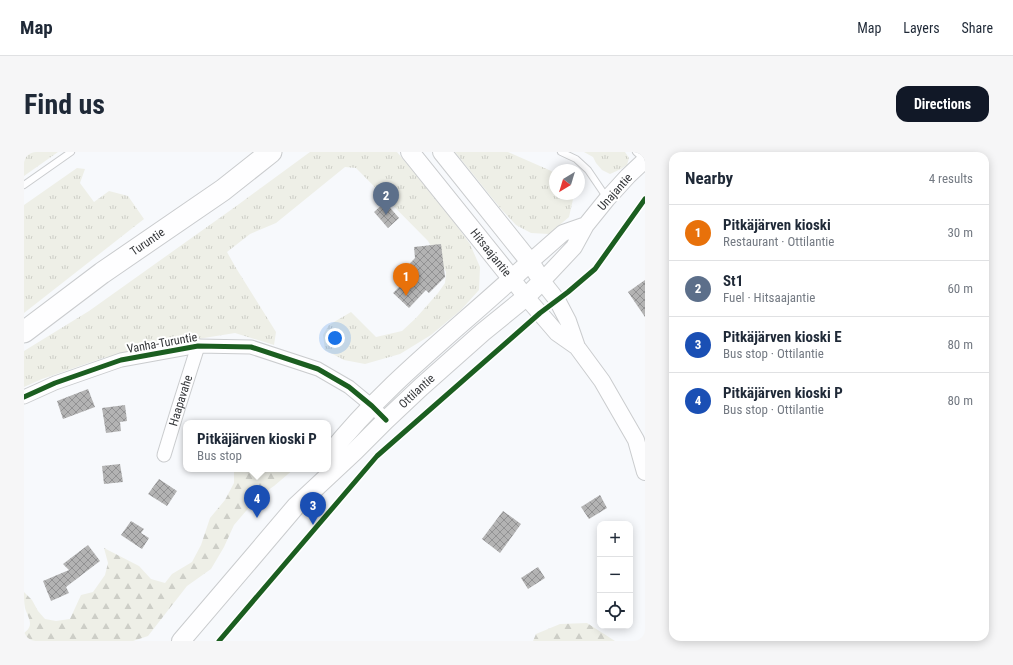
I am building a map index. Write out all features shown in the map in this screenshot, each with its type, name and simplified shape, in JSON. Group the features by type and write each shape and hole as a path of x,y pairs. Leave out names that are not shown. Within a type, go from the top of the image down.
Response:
{"highway":[{"name":"Turuntie","path":"24,332 102,273 222,190 271,152"}],"main road":[{"name":"Hitsaajantie","path":"410,152 512,279"},
{"name":"Hitsaajantie","path":"442,152 530,262 542,281"},
{"name":"Ottilantie","path":"331,452 372,406 408,370 530,262"},
{"name":"Ottilantie","path":"181,641 296,506 356,451 421,387 483,332 526,297 542,281"},
{"name":"Ottilantie","path":"296,506 316,472"}],"street":[{"name":"Unajantie","path":"542,281 574,247 586,225 607,199 645,160"},
{"path":"530,262 563,233 586,225"},
{"name":"Hitsaajantie","path":"512,279 557,333 578,347"},
{"name":"Hitsaajantie","path":"542,281 557,300 568,321 578,347 602,382 636,440 645,472"},
{"name":"Vanha-Turuntie","path":"24,397 54,383 121,360 198,346 250,346 318,369 349,387 386,420"},
{"name":"Haapavahe","path":"164,455 198,346"}],"lane":[{"path":"24,185 71,152"},
{"path":"561,152 576,159 588,170 607,199"},
{"path":"636,152 645,160"}],"green space":[{"path":"28,152 58,152 24,176 24,158"},
{"path":"310,152 397,152 441,204 470,244 480,267 479,290 461,310 431,335 400,354 365,364 344,360 325,350 323,335 329,325 351,312 376,337 402,331 416,318 445,283 446,272 428,241 356,168 345,167 276,223 250,234 227,252 276,332 274,345 235,333 179,342 103,358 42,379 24,387 24,351 89,311"},
{"path":"455,152 508,152 549,170 549,200 573,200 569,217 549,234 531,233 516,225 501,209"},
{"path":"584,152 625,152 629,158 627,165 610,174 602,170 593,157"},
{"path":"77,168 85,169 80,183 94,202 109,191 128,196 144,219 24,313 24,205"},
{"path":"234,472 290,472 258,497 234,525 224,547 211,569 187,586 148,636 133,641 24,641 24,633 29,627 30,621 25,608 24,592 32,600 38,611 45,619 56,621 70,619 81,595 93,592 105,575 108,563 104,548 139,566 151,579 165,583 172,574 192,562 201,545 210,518 225,500 234,483"},
{"path":"587,623 615,641 533,641 536,634 560,624"}],"building":[{"path":"385,202 399,218 388,228 374,212"},
{"path":"441,244 445,277 429,293 426,290 409,308 393,293 404,282 398,276 415,258 414,247"},
{"path":"645,280 645,317 628,292"},
{"path":"88,389 95,407 63,419 57,401"},
{"path":"125,405 127,421 120,422 121,431 106,433 102,408"},
{"path":"120,464 123,482 104,484 102,466"},
{"path":"159,479 177,491 167,506 148,494"},
{"path":"600,495 607,508 589,519 581,507"},
{"path":"503,511 521,524 500,553 482,539"},
{"path":"131,521 144,529 141,533 149,538 142,549 121,535"},
{"path":"88,545 100,561 66,587 69,593 51,601 43,581 69,570 63,564"},
{"path":"538,567 545,578 528,589 521,578"}],"cycle path":[{"path":"219,641 377,456 540,313 595,269 645,199"},
{"path":"24,397 55,383 121,360 198,346 251,347 318,369 349,387 386,420"}],"place":[{"name":"St1","path":"386,215"},
{"name":"Pitkäjärven kioski","path":"406,296"},
{"name":"Pitkäjärven kioski P","path":"257,518"},
{"name":"Pitkäjärven kioski E","path":"313,525"}]}
